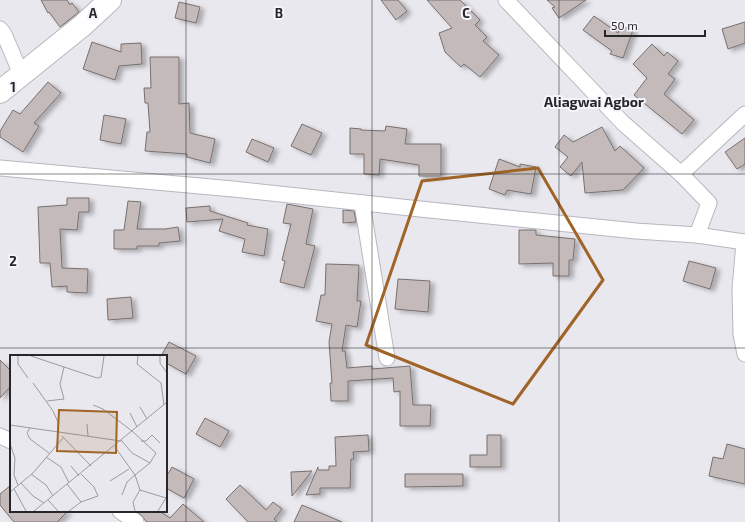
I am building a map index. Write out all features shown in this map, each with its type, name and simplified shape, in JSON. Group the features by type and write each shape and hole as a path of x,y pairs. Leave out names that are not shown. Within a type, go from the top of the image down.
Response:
{"street":[{"path":"0,92 83,25 110,0"},
{"path":"506,0 623,123 681,174 709,203 697,235"},
{"path":"0,29 4,34 21,74"},
{"path":"681,174 745,114"},
{"path":"0,168 232,189 636,231 697,235 744,242 740,289 741,334 745,354"},
{"path":"362,203 387,358"},
{"path":"0,436 10,441"},
{"path":"121,512 136,522"}],"highlighted area":[{"path":"538,168 603,280 513,404 366,345 422,181"}],"building":[{"path":"41,0 67,0 70,5 72,3 79,12 60,27 49,12 48,13"},
{"path":"381,0 398,0 407,11 396,20"},
{"path":"427,0 460,0 480,20 475,25 487,37 483,41 499,55 480,77 464,64 461,67 445,52 439,33 452,28"},
{"path":"547,0 586,0 559,18 552,8 555,7"},
{"path":"179,2 200,7 196,23 175,18"},
{"path":"594,16 618,33 620,26 633,30 623,58 610,54 612,51 583,30"},
{"path":"745,22 745,43 728,49 722,29"},
{"path":"92,42 121,52 121,44 141,43 142,64 119,66 115,80 83,69"},
{"path":"652,44 664,56 667,52 678,61 668,74 675,79 664,94 694,120 682,134 634,95 647,78 633,64"},
{"path":"150,57 179,57 179,104 189,103 190,133 215,139 210,163 187,157 187,154 145,151 147,132 150,132 148,103 145,103 144,88 151,88"},
{"path":"48,82 61,93 34,123 39,126 23,152 0,137 0,131 13,110 20,114"},
{"path":"104,115 126,119 121,144 100,140"},
{"path":"302,124 322,133 311,155 291,146"},
{"path":"386,126 407,129 405,144 441,144 441,176 419,176 419,165 380,159 379,175 364,174 364,154 350,154 350,128 385,131"},
{"path":"602,127 615,151 620,146 644,168 623,190 585,193 582,162 571,176 560,167 568,157 555,147 564,135 573,142"},
{"path":"745,138 745,164 737,169 725,152"},
{"path":"252,139 274,148 268,162 246,152"},
{"path":"499,159 520,167 520,164 536,167 531,194 507,190 505,195 489,189"},
{"path":"67,198 89,198 89,212 79,212 77,230 60,229 62,268 88,269 87,293 67,292 67,286 52,287 50,263 40,263 38,207 67,205"},
{"path":"128,201 141,202 137,229 165,229 178,227 180,241 159,243 159,246 137,246 137,249 114,249 114,230 124,230"},
{"path":"287,204 313,209 306,244 315,246 304,288 280,282 285,261 282,260 291,224 283,223"},
{"path":"210,206 210,211 248,223 247,225 268,229 264,256 242,252 245,239 219,231 223,219 187,222 186,208"},
{"path":"343,210 354,211 356,222 343,223"},
{"path":"519,230 536,230 536,235 575,239 573,260 569,260 569,276 553,276 553,263 519,264"},
{"path":"689,261 716,268 710,289 683,281"},
{"path":"326,264 359,265 357,301 361,301 357,327 346,325 342,351 345,351 347,368 372,366 372,369 410,366 413,405 431,405 430,426 400,426 400,391 394,392 393,378 348,381 348,401 331,401 330,383 332,383 329,342 332,324 316,321 321,295 325,295"},
{"path":"398,279 430,281 428,312 395,309"},
{"path":"131,297 133,318 108,320 107,299"},
{"path":"169,342 196,356 186,374 167,364 167,355 162,355"},
{"path":"0,360 10,370 10,387 0,398"},
{"path":"205,418 229,431 220,447 196,434"},
{"path":"368,435 369,451 353,452 354,459 351,459 350,488 320,488 320,494 306,495 318,467 318,470 329,470 329,466 336,466 335,437"},
{"path":"487,435 501,435 501,467 470,467 470,455 487,455"},
{"path":"727,444 745,449 745,484 709,476 713,457 723,459"},
{"path":"172,467 194,479 184,498 167,489 167,475"},
{"path":"312,471 292,496 291,472"},
{"path":"405,474 463,474 463,486 405,487"},
{"path":"240,485 266,510 273,502 282,509 274,519 277,522 248,522 226,499"},
{"path":"10,486 10,512 67,512 57,522 14,522 0,505 0,494"},
{"path":"183,504 204,522 147,522 137,512 161,512 170,518"},
{"path":"302,505 342,522 294,522"}],"district":[{"name":"Aliagwai Agbor","path":"594,102"}]}
